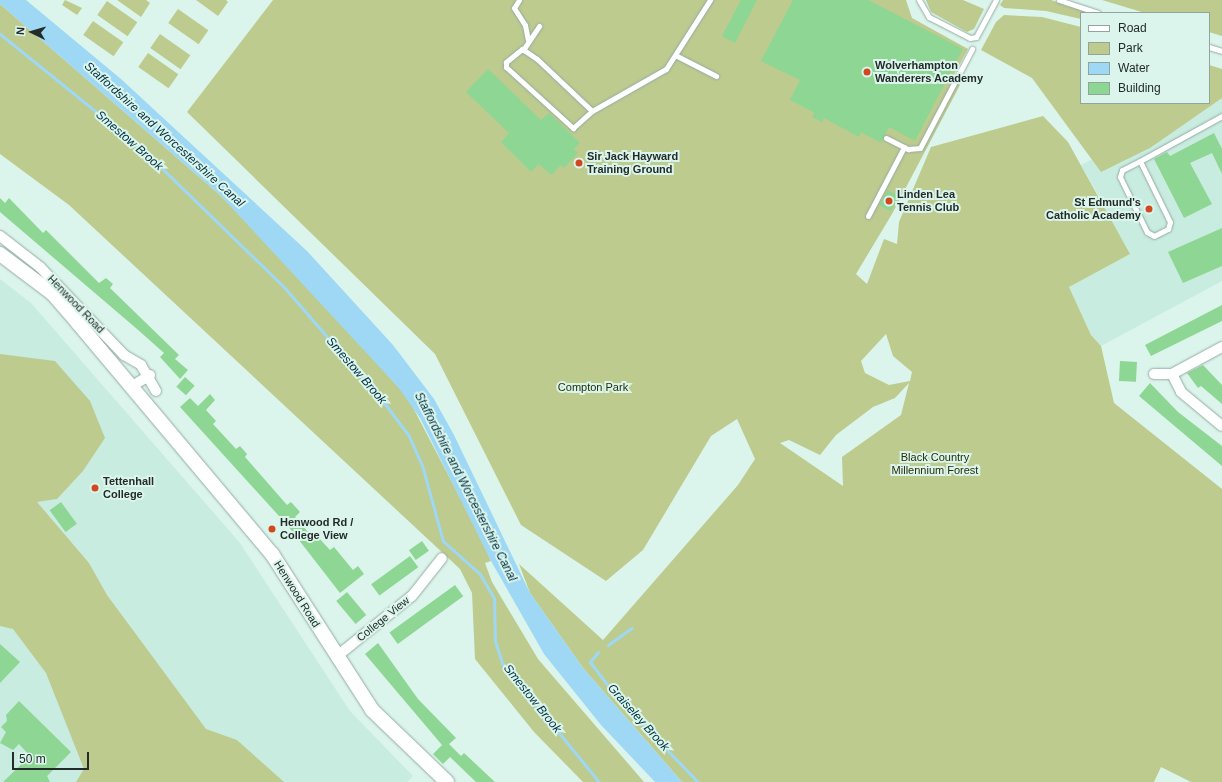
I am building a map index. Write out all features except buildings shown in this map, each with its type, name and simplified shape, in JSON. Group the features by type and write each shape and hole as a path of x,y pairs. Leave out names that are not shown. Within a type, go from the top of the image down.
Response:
{"main road":[{"name":"Henwood Road","path":"0,254 52,293 132,386 272,554 336,657 372,710 447,782"}],"street":[{"name":"Henwood Road","path":"0,236 40,267 124,355 150,376"},
{"path":"1154,374 1172,374 1222,347"},
{"path":"1172,374 1181,392 1222,426"},
{"path":"132,386 150,376 156,392"},
{"name":"College View","path":"336,657 412,596 442,558"}],"lane":[{"path":"519,0 514,8 525,25 528,41"},
{"path":"592,111 538,59 523,50 517,49 506,67 570,127 576,127 592,111 661,73 677,56 710,0"},
{"path":"919,0 929,17 970,38 976,37 996,0"},
{"path":"1059,0 1095,12"},
{"path":"523,50 540,26"},
{"path":"1210,47 1222,51"},
{"path":"886,138 904,147 920,148 972,49"},
{"path":"677,56 716,76"},
{"path":"1140,161 1170,222 1168,229 1154,236 1147,232 1120,177 1122,170 1222,116"},
{"path":"868,216 904,147"}],"shaded area":[{"name":"St Edmund's Catholic Academy","path":"1222,90 1222,281 1101,346 1091,335 1069,287 1081,279 1099,196 1081,165 1196,104 1210,104 1210,102"},
{"name":"Tettenhall College","path":"0,279 31,303 240,543 350,711 413,776 407,782 0,782"}],"green space":[{"path":"65,0 82,8 77,15 62,5"},
{"path":"117,0 146,0 150,3 141,17"},
{"path":"196,0 226,0 228,2 218,16"},
{"path":"273,0 906,0 912,18 968,49 951,80 960,85 892,214 856,274 867,284 884,239 897,244 899,222 931,147 1043,116 1068,142 1130,254 1069,287 1091,335 1101,346 1114,403 1222,489 1222,782 1191,782 1161,767 1154,782 682,782 583,668 530,593 519,564 603,640 738,485 755,459 737,419 711,436 643,550 606,581 521,525 435,354 187,112","holes":["886,334 893,356 912,372 910,381 889,385 865,373 861,361","909,383 901,415 842,457 843,486 780,443 789,440 820,455 836,435 873,407 895,398"]},
{"path":"926,0 963,0 984,9 974,29 967,32 931,12"},
{"path":"1003,0 1051,0 1088,12 1080,12 1080,19 1046,11 1004,8 1000,5"},
{"path":"1102,0 1222,0 1222,36 1210,32 1210,12 1142,12"},
{"path":"107,1 137,22 128,36 97,15"},
{"path":"0,4 220,195 300,277 408,398 478,532 491,561 485,563 492,582 538,659 644,782 583,782 534,732 475,659 472,593 460,569 69,205 0,154"},
{"path":"178,9 208,30 199,44 168,23"},
{"path":"1004,15 1042,17 1080,27 1080,104 1210,104 1210,65 1222,69 1222,98 1150,148 1101,172 1032,78 981,50 996,22"},
{"path":"93,21 123,42 114,56 83,35"},
{"path":"160,34 190,55 181,69 150,48"},
{"path":"148,53 178,74 169,88 138,67"},
{"path":"0,354 55,361 90,401 105,438 83,471 57,499 37,502 89,563 107,595 206,729 237,740 284,782 76,782 84,769 46,673 13,629 0,626"}],"water":[{"name":"Staffordshire and Worcestershire Canal","path":"0,0 26,0 121,79 307,251 393,345 434,399 454,435 530,593 583,668 682,782 655,782 601,725 544,654 491,561 420,418 398,387 220,195 0,4"}],"waterway":[{"name":"Smestow Brook","path":"0,34 141,148 284,287 385,404 408,434 422,465 443,541 480,574 494,598 495,641 502,663 599,782"},
{"name":"Graiseley Brook","path":"608,645 631,628"},
{"name":"Graiseley Brook","path":"598,652 590,662 618,699 698,782"}],"place":[{"name":"Wolverhampton Wanderers Academy","path":"867,72"},
{"name":"Sir Jack Hayward Training Ground","path":"579,163"},
{"name":"Linden Lea Tennis Club","path":"889,201"},
{"name":"St Edmund's Catholic Academy","path":"1149,209"},
{"name":"Tettenhall College","path":"95,488"},
{"name":"Henwood Rd / College View","path":"272,529"}],"park label":[{"name":"Compton Park","path":"593,387"},
{"name":"Black Country Millennium Forest","path":"935,464"}]}
